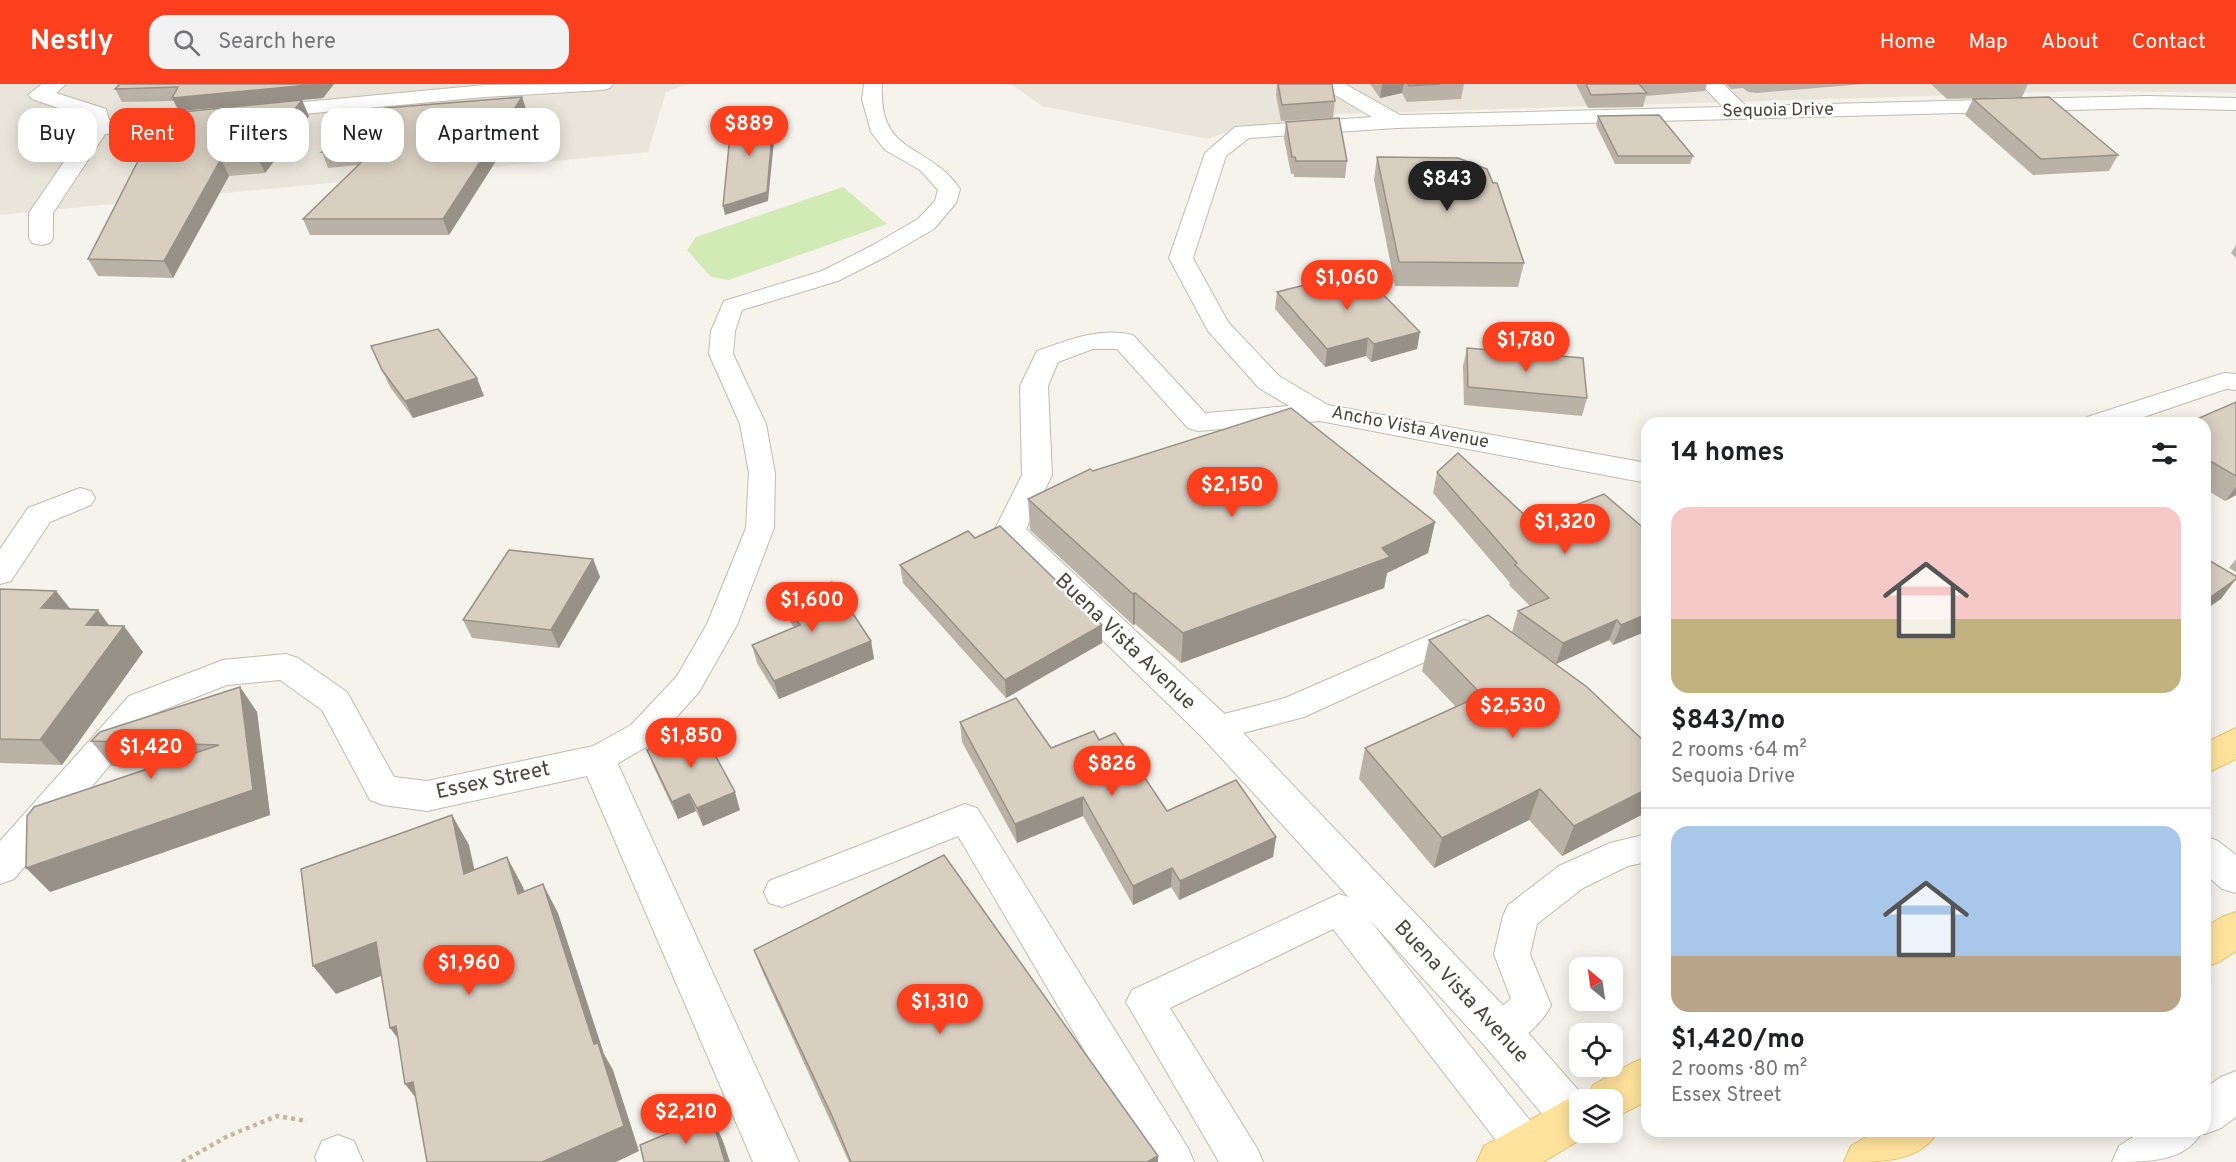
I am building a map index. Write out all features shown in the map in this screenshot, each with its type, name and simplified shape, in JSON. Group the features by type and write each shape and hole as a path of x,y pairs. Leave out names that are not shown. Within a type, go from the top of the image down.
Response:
{"main road":[{"path":"2211,757 2236,742"},
{"path":"2211,945 2236,929"},
{"path":"1623,1091 1641,1080"},
{"path":"1513,1155 1569,1122"},
{"path":"1868,1162 1907,1137"}],"street":[{"path":"41,238 41,213 98,128 98,114 39,96 56,84"},
{"path":"461,84 485,90"},
{"path":"308,108 485,90 603,84"},
{"path":"1330,84 1396,123"},
{"path":"1711,84 1740,112"},
{"path":"2118,84 2147,102"},
{"name":"Sequoia Drive","path":"1396,123 2147,102 2236,104"},
{"path":"98,128 207,118"},
{"name":"Ancho Vista Avenue","path":"1396,123 1243,132 1216,153 1181,258 1217,326 1269,382 1320,412 1641,471"},
{"name":"Buena Vista Avenue","path":"1320,412 1198,422 1124,341 1090,341 1047,357 1034,386 1037,475 1009,531 1216,728 1500,1032 1569,1094"},
{"path":"2115,417 2224,381 2236,382"},
{"path":"0,573 39,515 80,498"},
{"name":"Essex Street","path":"4,858 141,705 223,673 286,668 334,701 383,790 427,796 598,759"},
{"path":"598,759 776,1162"},
{"path":"2211,857 2236,877"},
{"path":"2211,1109 2236,1092"},
{"path":"2135,1162 2171,1137"}],"lane":[{"path":"598,759 642,734 688,684 722,625 760,528 762,473 753,424 721,354 723,331 732,306 830,276 926,224 945,203 949,189 927,166 892,146 878,128 872,99 873,84"},
{"path":"1216,728 1293,708 1477,625 1495,639"},
{"path":"782,892 965,818 1173,1162"},
{"path":"1500,1032 1532,1005 1512,954 1521,916 1571,877 1622,853 1641,849"},
{"path":"1242,1162 1145,1002 1339,909 1513,1155"}],"path":[{"path":"182,1162 228,1136 277,1116 319,1123 339,1159"}],"shaded area":[{"path":"0,84 688,84 666,92 648,152 560,161 560,108 416,108 416,162 545,162 0,215"},
{"path":"1011,84 2236,84 2236,93 2091,91 1339,114 1233,130 1208,139 1042,106"}],"green space":[{"path":"843,187 887,224 729,280 711,277 687,250 696,237"}],"building":[{"path":"120,84 319,84 172,98 178,87 115,89"},
{"path":"1278,84 1332,84 1335,101 1282,105"},
{"path":"1408,84 1440,84 1409,86"},
{"path":"1586,84 1639,84 1647,93 1591,95"},
{"path":"522,97 515,108 416,108 416,162 480,162 443,219 303,219 362,162 404,162 404,108 385,108"},
{"path":"2049,97 2118,155 2041,159 1973,99"},
{"path":"302,100 296,108 222,108"},
{"path":"207,110 207,162 219,162 164,261 88,259 138,162 195,162 195,111"},
{"path":"774,112 767,192 723,206 732,115"},
{"path":"1659,115 1693,156 1618,156 1598,116"},
{"path":"1339,118 1347,161 1296,161 1295,157 1292,157 1286,122"},
{"path":"1377,157 1458,158 1487,169 1493,183 1497,183 1524,263 1399,262"},
{"path":"1360,271 1420,332 1374,344 1368,338 1327,349 1277,292"},
{"path":"438,329 477,378 405,401 382,370 371,346"},
{"path":"1467,348 1583,358 1587,398 1468,387"},
{"path":"2236,402 2236,476 2211,461 2211,417 2202,417"},
{"path":"1291,408 1435,522 1382,548 1390,557 1183,633 1135,593 1133,594 1028,499 1090,469 1093,471"},
{"path":"1458,453 1532,522 1604,494 1641,526 1641,617 1621,625 1617,620 1563,643 1518,611 1549,598 1515,565 1517,563 1437,472"},
{"path":"1000,526 1102,625 1005,680 900,565 968,531 975,538"},
{"path":"509,550 593,559 551,630 463,620"},
{"path":"2211,561 2236,576 2236,579 2211,597"},
{"path":"832,582 871,641 774,681 752,645 800,625 784,601"},
{"path":"0,589 56,591 41,608 98,610 86,625 124,626 40,740 0,739"},
{"path":"1488,615 1587,687 1641,738 1641,792 1574,826 1540,789 1442,838 1365,748 1482,695 1429,640"},
{"path":"240,687 253,790 26,868 27,816 34,807 219,745 91,741 100,732"},
{"path":"1016,698 1051,748 1094,731 1099,740 1115,733 1167,811 1236,780 1276,837 1180,881 1172,868 1133,886 1083,797 1015,824 960,722"},
{"path":"700,727 735,792 697,808 689,794 672,802 647,750"},
{"path":"452,815 464,874 507,857 518,894 543,884 594,1044 598,1043 624,1126 542,1162 427,1162 413,1082 405,1084 396,1026 390,1028 376,942 313,966 301,869"},
{"path":"944,855 1158,1156 1147,1162 851,1162 833,1118 754,950"},
{"path":"711,1115 725,1162 644,1162 640,1145"}]}
